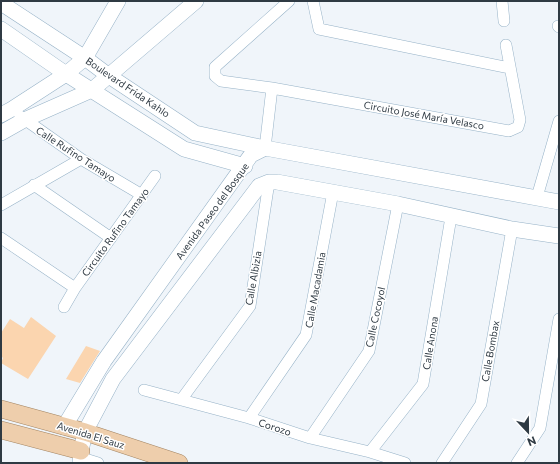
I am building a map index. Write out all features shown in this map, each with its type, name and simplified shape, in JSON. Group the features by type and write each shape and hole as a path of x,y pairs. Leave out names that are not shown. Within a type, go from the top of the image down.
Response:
{"main road":[{"path":"7,112 66,74 85,58 118,1"},
{"path":"1,133 24,120 92,90 196,1"},
{"name":"Boulevard Frida Kahlo","path":"1,3 85,58 108,76 196,133 265,148"},
{"path":"1,29 66,74 184,149 245,166"},
{"path":"265,148 559,202"},
{"name":"Avenida Paseo del Bosque","path":"64,427 104,361 245,166 251,155 265,148"},
{"path":"81,457 85,432 113,379 258,186 269,182 277,182 398,204 512,229 559,236"},
{"path":"104,361 113,379"},
{"name":"Avenida El Sauz","path":"1,409 85,432 179,463"},
{"name":"Avenida El Sauz","path":"1,430 81,457"}],"street":[{"name":"Circuito José María Velasco","path":"289,1 215,67 215,76 221,81 272,88 509,131 518,127 520,120 506,45"},
{"path":"313,1 318,29 510,68"},
{"path":"502,1 504,20"},
{"path":"265,148 272,88"},
{"name":"Calle Rufino Tamayo","path":"7,112 24,120 81,158 142,195"},
{"path":"537,198 559,121"},
{"path":"1,205 81,158"},
{"name":"Circuito Rufino Tamayo","path":"64,307 75,288 155,176"},
{"name":"Calle Albizia","path":"181,400 250,306 269,182"},
{"path":"34,185 111,238"},
{"name":"Calle Macadamia","path":"249,418 306,335 333,192"},
{"name":"Calle Cocoyol","path":"310,438 369,351 398,204"},
{"name":"Calle Anona","path":"370,452 423,384 451,216"},
{"name":"Calle Bombax","path":"442,463 481,404 512,229"},
{"path":"1,238 75,288"},
{"path":"517,463 540,428 559,319"},
{"name":"Corozo","path":"144,390 249,418 310,438 370,452 405,463"},
{"path":"81,457 98,463"}],"shaded area":[{"path":"31,317 56,336 28,379 1,363 3,358 1,356 1,333 10,319 24,328"},
{"path":"86,346 100,351 80,383 66,379"}]}
